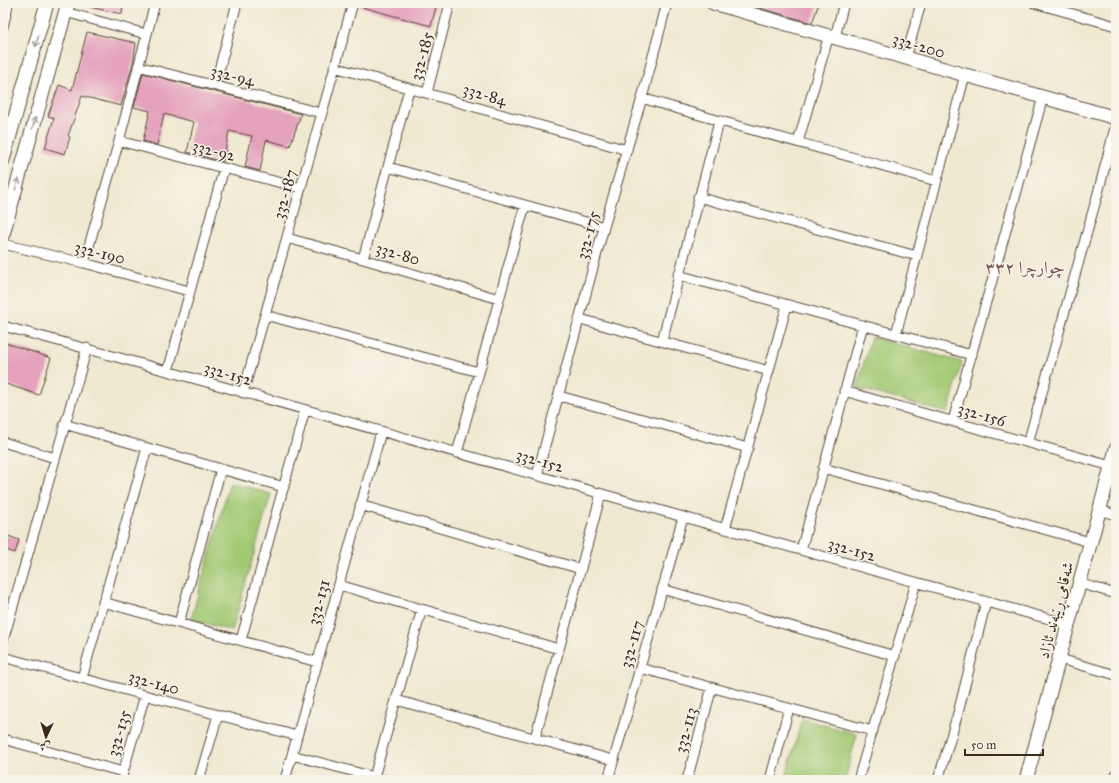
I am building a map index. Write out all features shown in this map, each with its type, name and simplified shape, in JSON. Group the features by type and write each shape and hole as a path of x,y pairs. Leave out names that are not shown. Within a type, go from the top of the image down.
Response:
{"street":[{"path":"3,27 8,3"},
{"path":"24,161 4,157 47,3"},
{"path":"84,263 119,141 155,3"},
{"path":"215,85 237,3"},
{"name":"332-187","path":"243,393 352,3"},
{"name":"332-185","path":"427,93 450,3"},
{"name":"332-175","path":"537,475 604,227 642,98 667,3"},
{"name":"332-200","path":"712,3 1116,118"},
{"path":"798,142 844,3"},
{"path":"906,58 921,3"},
{"path":"1034,3 1116,26"},
{"path":"3,234 67,7 146,34"},
{"name":"332-94","path":"138,66 321,113"},
{"name":"332-84","path":"334,66 627,150"},
{"path":"896,334 936,180 966,75"},
{"path":"363,259 410,89"},
{"path":"953,421 1042,97"},
{"path":"642,98 719,122 936,180"},
{"path":"662,341 698,197 719,122"},
{"path":"1028,443 1116,124"},
{"name":"332-92","path":"119,141 301,188"},
{"path":"388,166 604,227"},
{"path":"168,371 224,168"},
{"path":"698,197 917,256"},
{"path":"457,452 526,204"},
{"name":"332-80","path":"287,238 499,299"},
{"name":"332-190","path":"3,244 84,263 189,291"},
{"path":"678,275 972,355"},
{"path":"725,529 787,305"},
{"path":"265,315 479,372"},
{"path":"580,319 769,371"},
{"path":"802,550 863,325"},
{"name":"332-152","path":"3,326 87,348 380,432 457,452 916,583 1068,624"},
{"path":"3,641 87,348"},
{"name":"332-156","path":"844,391 1111,466"},
{"path":"559,396 748,448"},
{"path":"241,640 305,410"},
{"path":"64,424 284,487"},
{"name":"332-131","path":"285,780 380,432"},
{"path":"3,442 55,458"},
{"path":"82,678 147,448"},
{"name":"شەقامی ڕێبەند ئازاد","path":"1026,780 1116,449"},
{"path":"823,468 1090,542"},
{"path":"179,623 221,469"},
{"path":"536,738 601,494"},
{"path":"360,505 581,569"},
{"path":"1100,510 1116,515"},
{"name":"332-117","path":"608,780 683,517"},
{"path":"858,780 916,583"},
{"path":"1079,583 1116,594"},
{"path":"339,585 559,649"},
{"path":"662,589 895,656"},
{"path":"103,602 317,662"},
{"path":"938,780 958,713 986,602"},
{"path":"374,777 422,609"},
{"name":"332-140","path":"3,657 297,736"},
{"path":"1060,659 1116,675"},
{"path":"640,668 873,731"},
{"name":"332-113","path":"687,780 712,687"},
{"name":"332-135","path":"122,776 145,695"},
{"path":"396,700 614,760"},
{"path":"770,780 790,708"},
{"path":"200,780 218,715"},
{"path":"3,739 122,776"},
{"path":"292,755 385,780"},
{"path":"1115,780 1116,775"}],"green space":[{"path":"871,337 962,362 948,413 857,388"},
{"path":"230,482 271,494 232,631 191,619"},
{"path":"802,719 857,734 845,780 785,780"}],"building":[{"path":"90,3 123,3 122,14 89,7"},
{"path":"359,3 437,3 431,26 358,6"},
{"path":"742,3 819,3 812,23"},
{"path":"87,32 136,43 133,63 121,106 82,96 68,136 70,137 65,154 45,148 54,118 48,116 59,85 72,90"},
{"path":"143,73 301,114 290,146 266,140 260,171 245,167 252,136 229,131 223,162 187,152 194,122 164,114 157,145 143,141 150,111 134,107"},
{"path":"3,342 51,358 39,395 3,383"},
{"path":"3,534 19,540 15,553 3,549"}],"district":[{"name":"چوارچرا ٣٣٢","path":"1025,267"}]}
